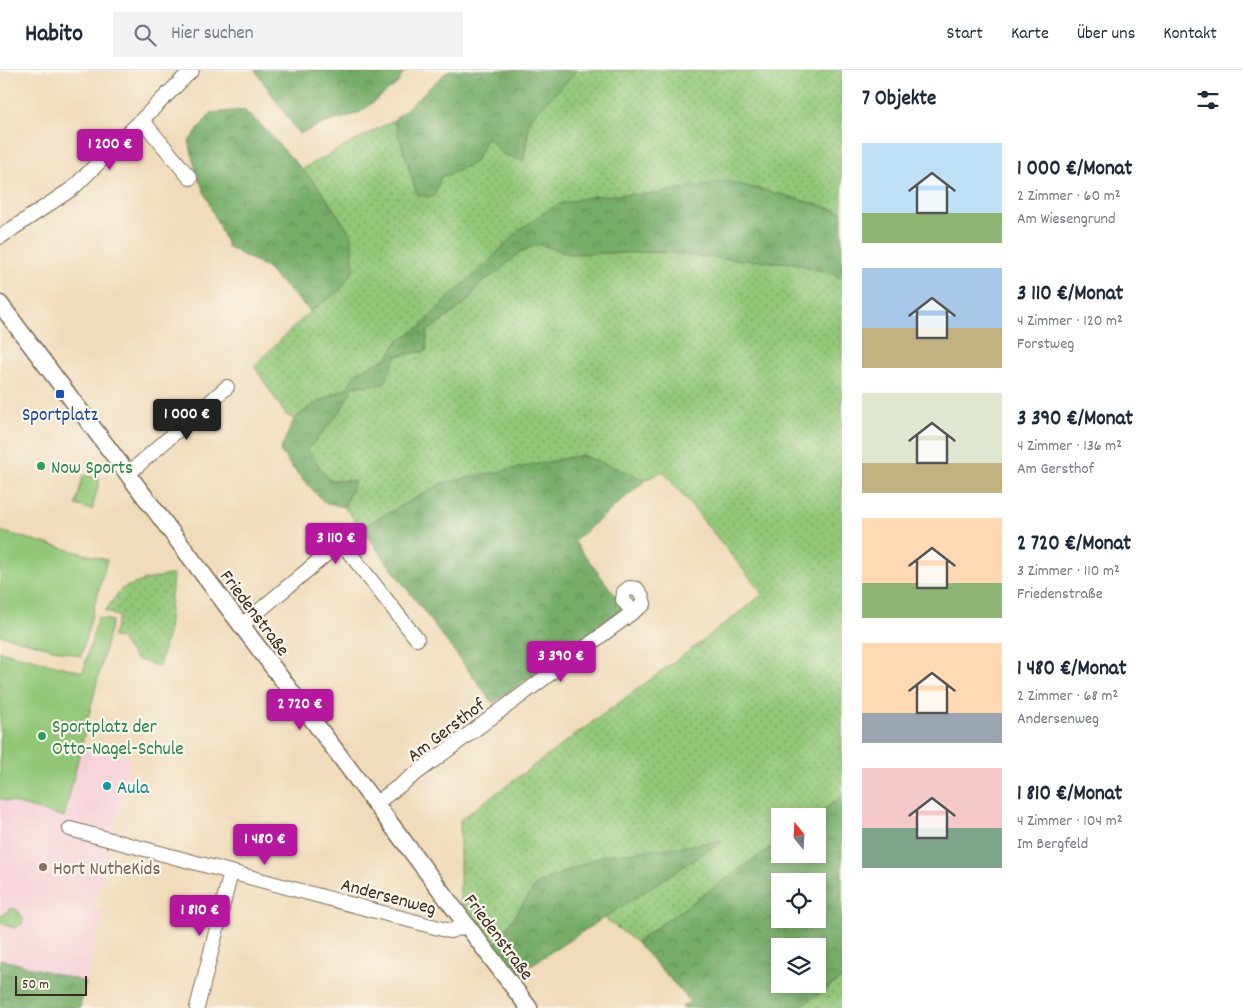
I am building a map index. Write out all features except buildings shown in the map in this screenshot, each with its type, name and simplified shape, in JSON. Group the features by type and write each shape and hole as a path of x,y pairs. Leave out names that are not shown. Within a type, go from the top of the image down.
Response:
{"main road":[{"name":"Friedenstraße","path":"2,311 128,474 529,1008"}],"street":[{"path":"0,237 73,188 192,70"},
{"path":"142,120 190,178"},
{"path":"128,474 228,387"},
{"path":"241,626 341,542 417,639"},
{"name":"Am Gersthof","path":"375,804 632,612"},
{"name":"Andersenweg","path":"70,829 450,931 460,928 465,924"},
{"path":"198,1008 230,872"}],"shaded area":[{"path":"98,616 113,621 83,744 132,759 94,907 103,912 86,982 0,959 0,652 83,672"}],"green space":[{"path":"255,70 405,70 397,84 359,113 323,124 299,134"},
{"path":"449,70 578,70 529,120 524,161 502,154 487,137 475,162 441,177 434,197 417,195 394,120"},
{"path":"578,70 842,70 842,212 725,181 655,194 592,196 519,230 486,264 445,301 422,326 398,341 387,358 356,373 347,388 319,401 294,419 286,415 254,366 310,311 320,305 351,234 316,184 302,169 394,120 417,195 441,177 460,170 487,137 502,154 527,145 529,120"},
{"path":"244,110 260,124 316,184 351,234 354,269 340,291 310,311 265,267 228,247 197,175 189,141 211,113"},
{"path":"725,181 842,212 842,277 794,263 713,258 666,252 570,254 538,244 520,252 498,272 482,282 468,301 427,332 426,351 396,356 384,384 353,386 341,410 308,450 329,480 355,481 344,507 324,502 294,470 280,451 294,419 319,401 347,388 356,373 387,358 398,341 422,326 445,301 486,264 519,230 556,205 592,196 655,194"},
{"path":"538,244 570,254 666,252 713,258 794,263 842,277 842,797 826,808 771,808 771,847 636,942 603,917 721,842 601,856 537,884 495,944 460,903 460,820 763,594 663,471 646,480 582,455 443,483 361,528 344,507 354,481 329,480 308,450 341,410 353,386 384,384 396,356 426,351 427,332 468,301 482,282 498,272 520,252"},
{"path":"582,455 646,480 574,541 625,608 493,703 361,528 443,483"},
{"path":"83,475 100,479 92,510 76,505"},
{"path":"0,531 107,560 81,656 0,635"},
{"path":"173,575 168,633 159,666 135,659 120,638 112,637 119,617 105,611 121,589 145,580"},
{"name":"Sportplatz der Otto-Nagel-Schule","path":"98,617 112,621 64,817 0,799 0,651 83,672"},
{"path":"842,797 842,978 826,989 826,938 771,938 771,993 820,993 798,1008 681,1008 690,1001 636,942 771,847 771,863 826,863 826,808"},
{"path":"723,841 514,976 495,944 537,884 601,856"},
{"path":"11,908 18,910 23,919 22,924 14,928 0,922 1,916"},
{"path":"0,959 86,982 80,1008 0,1008"},
{"path":"842,978 842,1008 798,1008 820,993 826,993 826,989"}],"place":[{"name":"Sportplatz","path":"60,394"},
{"name":"Now Sports","path":"41,466"},
{"name":"Sportplatz der Otto-Nagel-Schule","path":"42,736"},
{"name":"Aula","path":"107,786"},
{"name":"Hort NutheKids","path":"43,867"}]}
